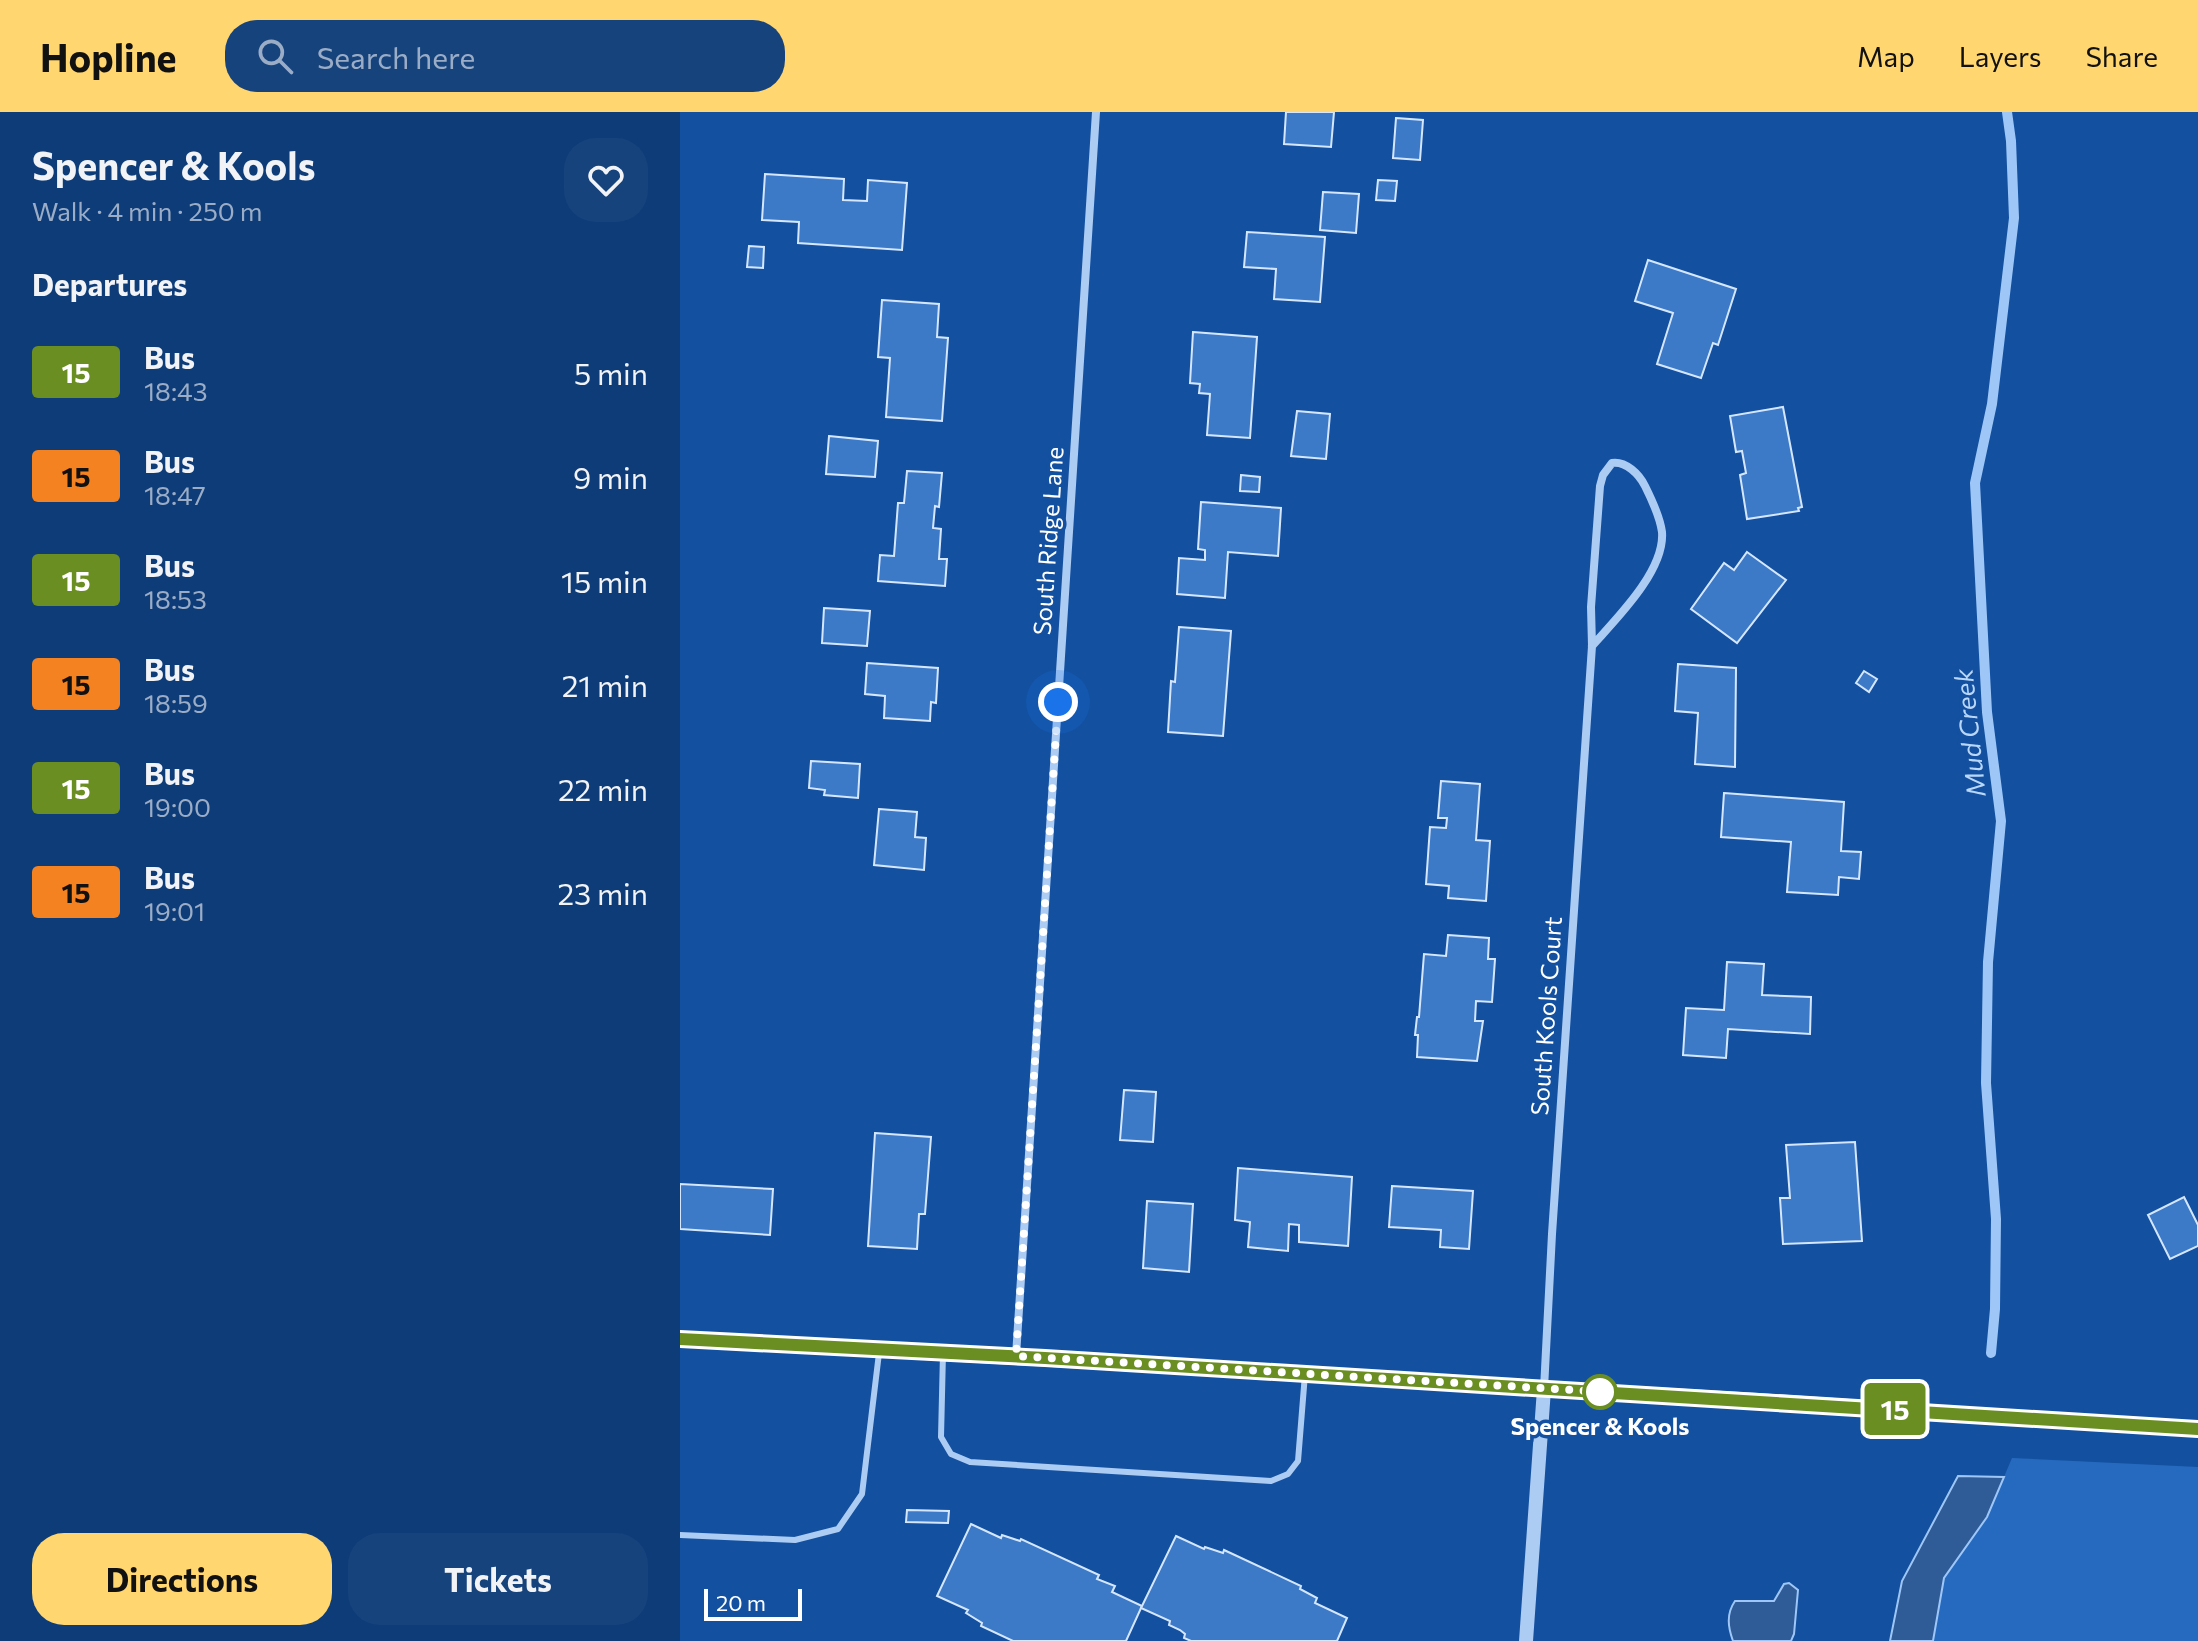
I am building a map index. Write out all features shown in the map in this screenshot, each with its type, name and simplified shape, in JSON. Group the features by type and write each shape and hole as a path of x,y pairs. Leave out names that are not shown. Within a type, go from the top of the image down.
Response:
{"street":[{"name":"South Ridge Lane","path":"1016,1356 1096,112"},
{"name":"South Kools Court","path":"1544,1389 1600,486 1608,467 1618,462 1641,479 1650,496 1662,535 1654,563 1632,602 1592,646"},
{"path":"680,1339 1016,1356 2198,1429"},
{"path":"1526,1641 1544,1389"}],"lane":[{"path":"680,1535 795,1540 838,1529 862,1494 879,1349"},
{"path":"943,1353 941,1437 951,1454 970,1462 1271,1481 1288,1474 1298,1461 1305,1374"}],"shaded area":[{"path":"2012,1458 2198,1467 2198,1641 1933,1641 1944,1578 1987,1517"},
{"path":"1958,1476 2004,1477 1987,1517 1944,1578 1933,1641 1890,1641 1902,1581"},
{"path":"1789,1583 1798,1590 1791,1641 1733,1641 1729,1621 1735,1601 1774,1601 1784,1584"}],"building":[{"path":"1286,112 1334,112 1331,147 1284,144"},
{"path":"1396,118 1423,120 1420,160 1393,158"},
{"path":"765,174 844,179 843,200 867,201 868,180 907,183 902,250 798,243 799,222 762,220"},
{"path":"1378,180 1397,181 1395,201 1376,200"},
{"path":"1323,192 1359,194 1356,233 1320,230"},
{"path":"1247,232 1325,237 1320,302 1274,299 1276,269 1244,267"},
{"path":"749,246 764,247 763,268 747,267"},
{"path":"1648,260 1736,289 1718,345 1713,343 1701,378 1657,364 1673,313 1635,301"},
{"path":"882,300 939,304 937,337 948,338 942,421 886,417 890,358 878,357"},
{"path":"1193,332 1257,337 1250,438 1207,435 1210,394 1199,393 1200,384 1190,383"},
{"path":"1783,407 1802,507 1798,508 1799,511 1747,519 1740,475 1746,473 1742,451 1736,452 1730,416"},
{"path":"1297,411 1330,414 1326,459 1291,456"},
{"path":"829,436 878,441 875,477 826,474"},
{"path":"907,471 942,473 939,507 935,506 933,528 941,529 939,559 947,559 945,586 878,581 880,555 894,556 898,503 904,503"},
{"path":"1241,475 1260,477 1259,492 1240,491"},
{"path":"1201,502 1281,508 1278,556 1228,552 1225,598 1177,594 1179,558 1205,560 1205,550 1198,549"},
{"path":"1747,552 1786,580 1737,643 1691,609 1724,563 1734,570"},
{"path":"824,608 870,611 867,646 822,643"},
{"path":"1179,627 1231,631 1223,736 1168,732"},
{"path":"867,663 938,668 936,703 931,702 930,721 884,718 885,696 865,694"},
{"path":"1678,664 1736,668 1735,767 1695,764 1698,713 1675,711"},
{"path":"1864,671 1877,679 1869,692 1856,683"},
{"path":"811,761 860,764 858,798 824,795 825,790 809,788"},
{"path":"1441,781 1480,784 1476,840 1490,841 1486,901 1448,898 1449,886 1426,884 1430,827 1446,828 1447,818 1438,818"},
{"path":"1724,793 1844,802 1841,851 1861,852 1859,879 1839,877 1838,895 1787,892 1791,842 1721,837"},
{"path":"879,809 917,812 915,837 926,838 924,870 874,865"},
{"path":"1448,935 1489,938 1488,959 1495,959 1492,1002 1476,1001 1475,1021 1483,1021 1477,1061 1417,1057 1418,1035 1415,1035 1424,954 1446,956"},
{"path":"1727,962 1764,964 1762,995 1811,997 1810,1034 1728,1029 1726,1058 1683,1055 1686,1008 1724,1010"},
{"path":"1124,1090 1156,1092 1153,1142 1120,1140"},
{"path":"875,1133 931,1137 925,1214 919,1214 917,1249 868,1246"},
{"path":"1855,1142 1862,1241 1783,1244 1780,1198 1790,1198 1786,1145"},
{"path":"1238,1168 1352,1177 1348,1246 1299,1242 1299,1225 1289,1224 1288,1251 1248,1247 1250,1222 1235,1220"},
{"path":"680,1184 773,1189 770,1235 680,1229"},
{"path":"1392,1186 1473,1191 1469,1249 1440,1247 1441,1230 1389,1227"},
{"path":"2184,1197 2198,1225 2198,1246 2170,1259 2148,1215"},
{"path":"1147,1201 1193,1204 1189,1272 1143,1268"},
{"path":"907,1510 949,1511 948,1523 906,1522"},
{"path":"971,1524 1001,1538 1002,1535 1021,1539 1099,1575 1097,1579 1115,1586 1112,1592 1142,1606 1126,1641 1013,1641 981,1626 982,1623 966,1613 968,1610 937,1596"},
{"path":"1176,1536 1204,1549 1223,1553 1224,1550 1301,1586 1300,1589 1317,1598 1315,1603 1347,1618 1337,1641 1191,1641 1184,1638 1185,1634 1169,1625 1170,1621 1141,1608"}],"waterway":[{"name":"Mud Creek","path":"1991,1353 1996,1219 1986,1083 1988,962 2001,821 1987,712 1975,483 1992,404 2014,218 2007,112"}],"bus line":[{"name":"15","path":"680,1339 1758,1400 2198,1429"}],"place":[{"name":"Spencer & Kools","path":"1600,1392"}],"route":[{"path":"1058,702 1016,1356 1605,1392 1600,1392"}]}
